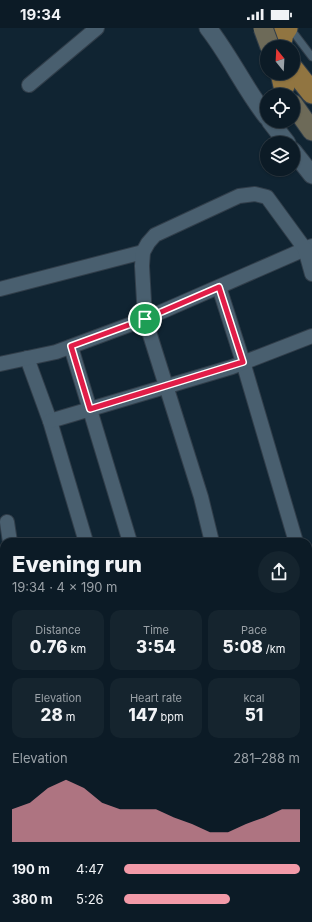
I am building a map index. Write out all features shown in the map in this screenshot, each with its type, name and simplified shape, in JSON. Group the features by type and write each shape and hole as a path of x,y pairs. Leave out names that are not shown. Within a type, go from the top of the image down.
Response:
{"main road":[{"path":"260,28 269,40"},
{"path":"264,28 268,40"},
{"path":"282,40 287,28"},
{"path":"287,83 312,93"},
{"path":"287,83 312,131"}],"street":[{"path":"29,85 97,28"},
{"path":"208,28 260,108"},
{"path":"275,128 282,136"},
{"path":"300,160 312,175"},
{"path":"211,538 201,497 145,319 142,266 143,252 155,235 239,196 255,194 267,197 309,248 312,274"},
{"path":"0,364 56,352 145,319 309,248"},
{"path":"0,289 143,252"},
{"path":"219,287 243,362 295,538"},
{"path":"50,421 243,362 312,336"},
{"path":"71,346 129,538"},
{"path":"27,358 50,421 85,538"},
{"path":"7,522 9,538"}],"lane":[{"path":"290,28 312,57"}],"route":[{"path":"219,287 243,362 232,367 90,409 71,346 145,319 219,287"}]}
